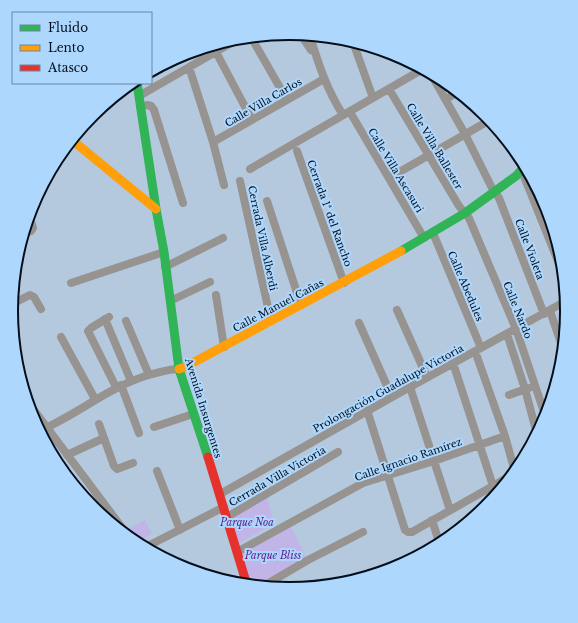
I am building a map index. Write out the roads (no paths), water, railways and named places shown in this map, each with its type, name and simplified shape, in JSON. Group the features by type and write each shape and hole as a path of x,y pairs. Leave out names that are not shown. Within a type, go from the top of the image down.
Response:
{"street":[{"path":"305,41 317,60"},
{"name":"Calle Villa Ascasuri","path":"312,42 324,79 335,102 346,114 389,178 424,238"},
{"path":"254,43 287,100"},
{"path":"356,49 373,98"},
{"path":"139,96 220,50"},
{"path":"216,52 252,120"},
{"path":"189,67 213,142 224,185"},
{"path":"250,169 417,73"},
{"name":"Calle Villa Carlos","path":"213,142 324,79"},
{"name":"Calle Violeta","path":"437,84 499,198 558,339"},
{"name":"Avenida Insurgentes","path":"138,86 164,252 179,369 220,494 245,579"},
{"name":"Calle Villa Ballester","path":"389,89 459,206 465,213"},
{"path":"446,99 452,95"},
{"path":"140,107 147,105 151,106 154,110 183,203"},
{"path":"389,178 484,123"},
{"path":"77,144 156,209"},
{"name":"Cerrada 1ª del Rancho","path":"297,151 344,283"},
{"name":"Calle Manuel Cañas","path":"45,428 118,386 149,375 185,367 344,283 433,233 465,213 521,172"},
{"name":"Cerrada Villa Alberdi","path":"240,181 270,321"},
{"path":"528,185 552,245"},
{"path":"267,201 301,305"},
{"name":"Calle Nardo","path":"465,213 469,218 516,329 542,407"},
{"name":"Calle Abedules","path":"433,233 478,350 513,464"},
{"path":"165,267 223,238"},
{"path":"71,283 164,252"},
{"path":"170,301 210,282"},
{"path":"19,301 30,295 34,297 42,309"},
{"path":"216,295 224,347"},
{"name":"Prolongación Guadalupe Victoria","path":"220,494 410,386 560,305"},
{"path":"397,310 427,377"},
{"path":"131,381 107,318 88,331 118,386 139,433"},
{"path":"126,321 149,375"},
{"path":"359,323 392,397"},
{"path":"507,334 535,425"},
{"path":"61,337 95,399"},
{"path":"453,363 493,486"},
{"path":"410,386 450,510"},
{"path":"509,395 536,387"},
{"path":"368,410 387,476 405,530 408,532 412,532 499,482"},
{"path":"154,427 193,414"},
{"path":"99,424 117,469 133,463"},
{"path":"47,434 67,455 116,520"},
{"name":"Calle Ignacio Ramírez","path":"237,552 363,483 434,461 505,436"},
{"path":"67,455 104,438"},
{"name":"Cerrada Villa Victoria","path":"227,517 338,452"},
{"path":"157,471 180,530"},
{"path":"151,545 224,507"},
{"path":"432,520 438,538"},
{"path":"271,582 308,560 363,532"}],"park label":[{"name":"Parque Noa","path":"247,522"},
{"name":"Parque Bliss","path":"273,555"}]}
